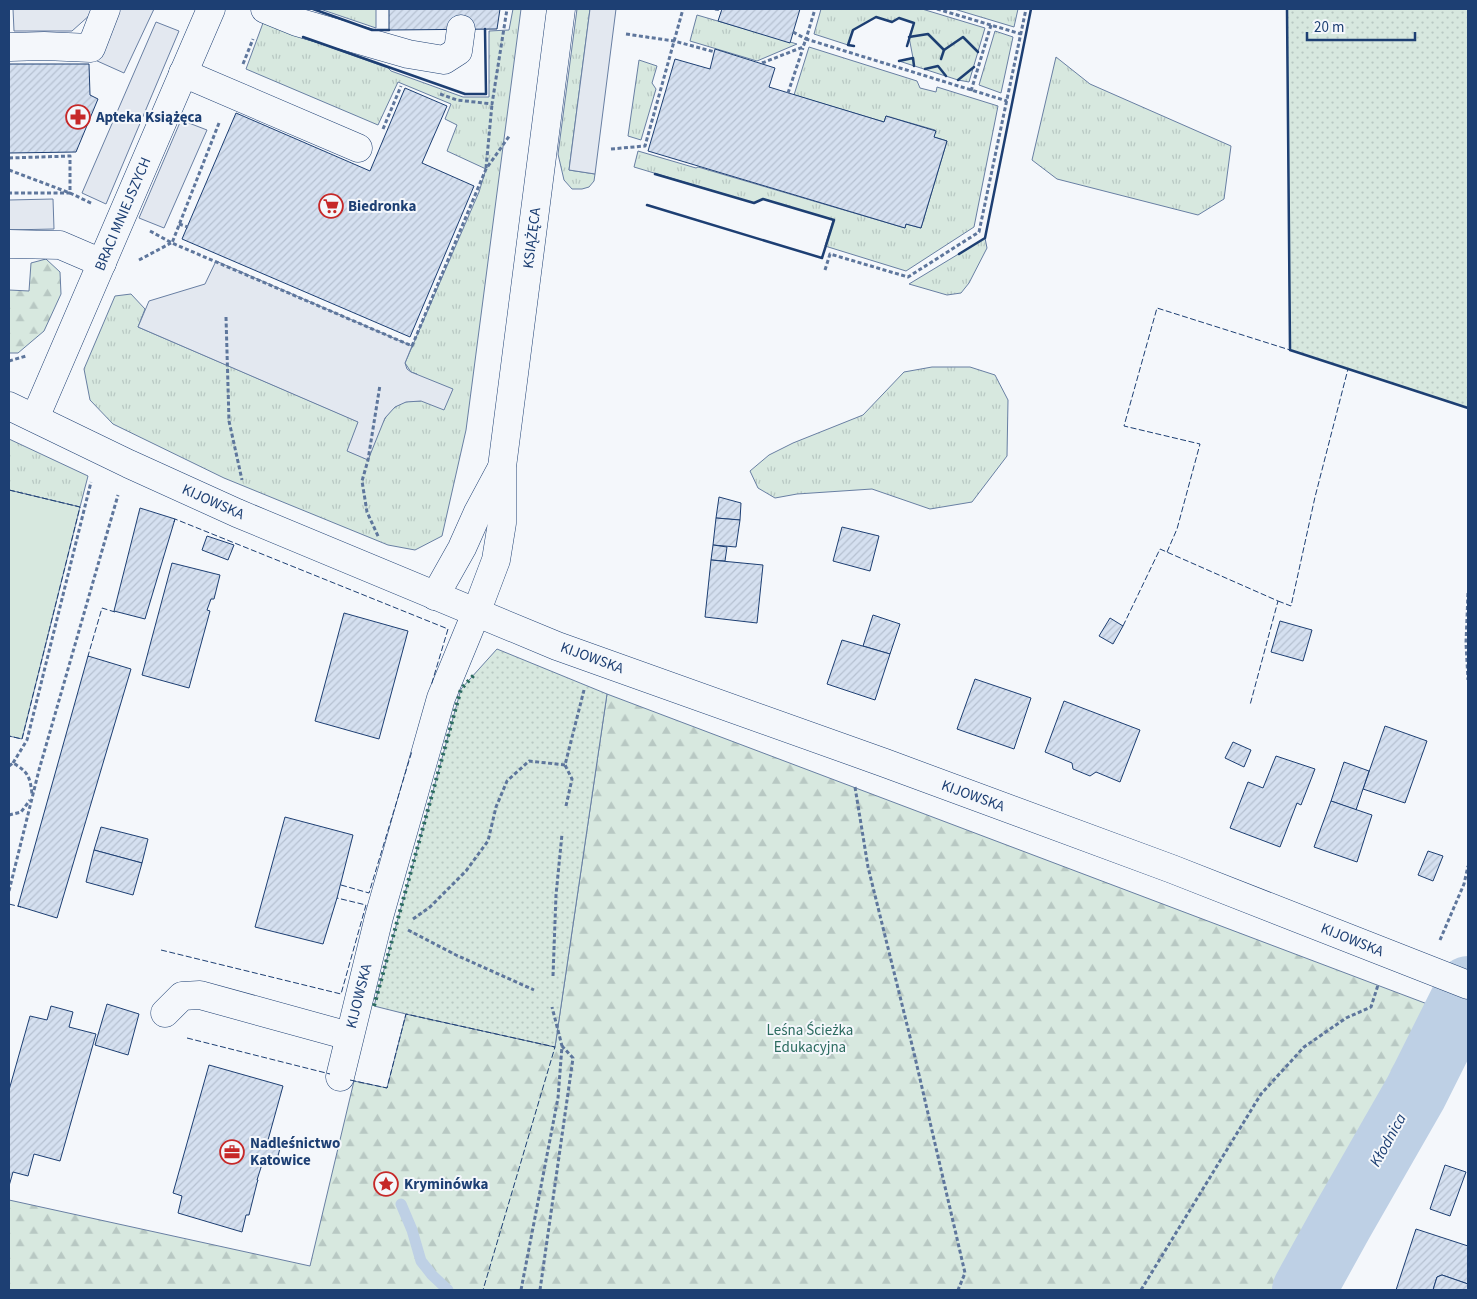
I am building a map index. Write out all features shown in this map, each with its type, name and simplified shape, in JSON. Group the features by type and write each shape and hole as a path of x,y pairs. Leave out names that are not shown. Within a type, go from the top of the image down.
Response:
{"street":[{"path":"10,47 91,48 106,9"},
{"name":"BRACI MNIEJSZYCH","path":"35,418 211,9"},
{"path":"265,9 297,22 408,54 444,60 458,51 461,30"},
{"name":"KSIĄŻĘCA","path":"502,467 561,9"},
{"path":"183,73 358,148"},
{"path":"9,244 60,245 102,263"},
{"name":"KIJOWSKA","path":"9,406 129,464 238,513 557,646 885,763 1172,869 1395,957 1437,960 1468,985"},
{"path":"435,596 462,548 478,512 502,467"},
{"path":"476,613 496,560 502,524 502,467"},
{"name":"KIJOWSKA","path":"340,1077 349,1036 391,925 441,698 476,613"},
{"name":"KIJOWSKA","path":"165,1013 182,996 200,995 349,1036"}],"path":[{"path":"265,9 172,243 412,346 486,168 512,132"},
{"path":"504,30 507,9"},
{"path":"611,149 645,146 683,9"},
{"path":"715,9 722,10"},
{"path":"788,93 815,9"},
{"path":"937,9 1021,34"},
{"path":"825,270 830,254 908,277 979,232 1026,9"},
{"path":"971,90 991,25"},
{"path":"793,32 806,39 1007,101"},
{"path":"626,34 674,41 715,52"},
{"path":"762,63 803,47"},
{"path":"486,168 492,104"},
{"path":"9,158 70,156 70,193 9,193"},
{"path":"179,224 188,227"},
{"path":"226,317 229,421 243,484"},
{"path":"378,536 367,512 362,482 368,460 380,385"},
{"path":"9,890 32,797 112,516 129,464"},
{"path":"9,766 13,763 27,740 93,474"},
{"path":"1468,593 1466,643 1468,680"},
{"path":"49,628 55,630"},
{"path":"566,806 572,779 565,765 584,689"},
{"path":"391,925 430,907 466,870 488,841 496,807 507,781 529,761 565,765"},
{"path":"9,815 21,812 32,797 31,784 26,770 13,763"},
{"path":"854,786 868,867 965,1274 958,1290"},
{"path":"553,976 556,895 562,834"},
{"path":"1437,960 1464,884 1468,866"},
{"path":"391,925 534,990"},
{"path":"1141,1290 1261,1094 1304,1047 1346,1018 1371,1007 1380,977 1395,957"},
{"path":"520,1290 558,1098 562,1046 552,1006"},
{"path":"540,1290 573,1058 562,1046"}],"green space":[{"path":"320,9 376,9 376,28"},
{"path":"513,9 521,9 466,430 442,536 415,550 388,545 224,478 113,424 90,400 84,369 115,296 131,294 145,309 138,327 359,422 348,451 368,459 377,434 391,411 405,402 421,401 417,374 411,372 405,363 479,192 486,169 447,151 457,125 445,119 451,104 398,82 378,125 246,69 263,23 463,97 489,97 489,31 509,30"},
{"path":"577,9 590,9 569,170 595,174 594,181 589,187 572,189 564,180 558,154"},
{"path":"821,9 922,9 985,28 969,82 899,61 913,58 909,37 914,23 899,18 892,22 876,17 853,30 848,45 814,34"},
{"path":"954,9 1018,9 1014,27"},
{"path":"1287,9 1468,9 1468,408 1290,350"},
{"path":"697,15 797,44 757,61 690,41"},
{"path":"995,31 1013,37 1001,93 979,85"},
{"path":"809,47 917,81 920,88 936,92 937,87 998,106 974,227 906,271 825,246 833,220 764,199 754,203 634,167 638,151 905,228 906,224 921,228 947,141 934,137 935,130 886,116 884,122 794,95"},
{"path":"1056,57 1090,84 1231,146 1224,199 1198,215 1057,179 1032,160"},
{"path":"639,60 657,66 652,83 656,89 641,140 628,136"},
{"path":"985,238 987,248 969,283 961,293 947,295 909,284"},
{"path":"46,259 60,272 61,294 44,331 18,353 9,353 9,290 29,291 31,263"},
{"path":"932,367 970,367 995,375 1008,400 1007,456 972,502 930,509 872,489 797,494 775,498 758,488 750,471 769,455 793,443 863,415 904,372"},
{"path":"9,439 88,476 80,507 9,490"},
{"path":"9,490 80,507 22,739 9,736"},
{"path":"497,649 607,694 555,1047 374,1006 461,689"},
{"name":"Leśna Ścieżka Edukacyjna","path":"607,694 1430,1005 1468,1030 1468,1043 1335,1290 9,1290 9,1200 310,1266 354,1081 387,1088 406,1014 555,1047"}],"shaded area":[{"path":"13,9 93,9 91,14 72,31 14,31"},
{"path":"117,9 154,9 124,73 95,60"},
{"path":"590,9 616,9 595,174 569,170"},
{"path":"156,22 179,31 106,204 82,193"},
{"path":"181,120 207,130 164,228 139,218"},
{"path":"53,199 54,229 9,230 9,200"},
{"path":"216,261 412,346 405,363 407,369 453,389 444,410 421,401 406,402 395,407 385,418 368,460 347,451 358,422 138,327 149,301 205,284"}],"building":[{"path":"389,9 500,9 497,29 389,30"},
{"path":"722,9 800,9 790,43 718,21"},
{"path":"715,49 775,68 769,87 884,122 886,116 936,131 934,137 947,141 921,228 906,224 905,228 648,151 675,59 710,69"},
{"path":"9,64 89,64 90,95 98,99 76,152 9,153"},
{"name":"Biedronka","path":"405,88 447,106 422,163 474,186 410,337 182,239 236,113 370,171"},
{"path":"719,497 741,503 740,520 716,518"},
{"path":"140,508 175,519 145,619 114,611"},
{"path":"716,518 740,520 736,547 713,545"},
{"path":"842,527 879,536 870,571 833,561"},
{"path":"207,536 234,545 228,560 202,550"},
{"path":"713,545 727,547 725,561 711,560"},
{"path":"711,560 763,565 757,623 705,617"},
{"path":"172,563 220,575 214,599 211,599 207,610 210,611 189,688 142,675"},
{"path":"344,613 408,631 379,739 315,721"},
{"path":"873,615 900,624 890,654 863,646"},
{"path":"1110,618 1123,626 1113,644 1099,636"},
{"path":"1280,621 1312,630 1303,661 1271,652"},
{"path":"842,640 890,654 875,700 827,684"},
{"path":"88,656 131,669 57,918 18,906"},
{"path":"975,679 1031,698 1014,749 957,729"},
{"path":"1064,701 1140,730 1120,782 1096,772 1090,776 1073,769 1072,763 1045,752"},
{"path":"1385,726 1427,741 1405,803 1363,789"},
{"path":"1233,742 1251,750 1244,767 1225,758"},
{"path":"1276,756 1315,769 1301,805 1297,803 1280,847 1230,828 1248,782 1263,788"},
{"path":"1344,762 1369,771 1356,810 1331,801"},
{"path":"1331,801 1372,815 1357,862 1314,847"},
{"path":"285,817 353,835 323,944 255,927"},
{"path":"101,827 148,839 142,863 94,850"},
{"path":"94,850 142,863 133,895 86,882"},
{"path":"1428,851 1443,856 1433,881 1418,875"},
{"path":"107,1004 139,1014 128,1055 95,1045"},
{"path":"51,1006 73,1012 69,1027 96,1034 60,1161 34,1154 28,1176 13,1172 9,1186 9,1090 30,1016 47,1020"},
{"name":"Nadleśnictwo Katowice","path":"209,1065 283,1086 268,1140 281,1144 276,1164 263,1161 249,1215 246,1215 242,1232 178,1213 182,1196 173,1193"},
{"path":"1445,1165 1466,1172 1450,1216 1430,1209"},
{"path":"1416,1229 1468,1246 1468,1284 1442,1275 1437,1277 1433,1290 1396,1290"},
{"path":"1442,1275 1468,1284 1468,1290 1433,1290 1437,1277"}],"waterway":[{"name":"Kłodnica","path":"1304,1290 1416,1092 1468,988"},
{"path":"401,1204 412,1230 421,1261 448,1290"}],"hedge":[{"path":"374,1006 461,689 474,675"}],"fence":[{"path":"1167,552 1177,529 1200,444 1124,426 1157,308 1290,350"},
{"path":"1278,601 1291,606 1315,497 1348,369"},
{"path":"9,490 80,507 22,739 9,736"},
{"path":"174,522 175,519 448,629 431,686"},
{"path":"1123,626 1160,549 1278,601 1250,705"},
{"path":"89,657 102,608 115,612"},
{"path":"341,885 369,893 412,751"},
{"path":"161,950 341,994 366,905 337,898"},
{"path":"9,904 21,907"},
{"path":"350,1080 387,1088 406,1014 555,1047 483,1290"},
{"path":"187,1038 330,1074"}],"wall":[{"path":"313,9 372,30 389,30"},
{"path":"959,254 985,238 1031,9"},
{"path":"1287,9 1290,350 1468,408"},
{"path":"854,46 848,45 853,30 876,17 892,22 899,18 914,23 907,46"},
{"path":"303,37 465,94 486,94 485,29"},
{"path":"909,37 928,34 944,50 963,37 978,52"},
{"path":"941,59 944,50"},
{"path":"899,61 913,58 914,66"},
{"path":"925,69 938,66 946,76"},
{"path":"958,80 974,67"},
{"path":"647,205 822,258 834,220 763,199 754,203 655,174"}],"place":[{"name":"Apteka Książęca","path":"78,117"},
{"name":"Biedronka","path":"331,206"},
{"name":"Nadleśnictwo Katowice","path":"232,1152"},
{"name":"Kryminówka","path":"386,1184"}]}
